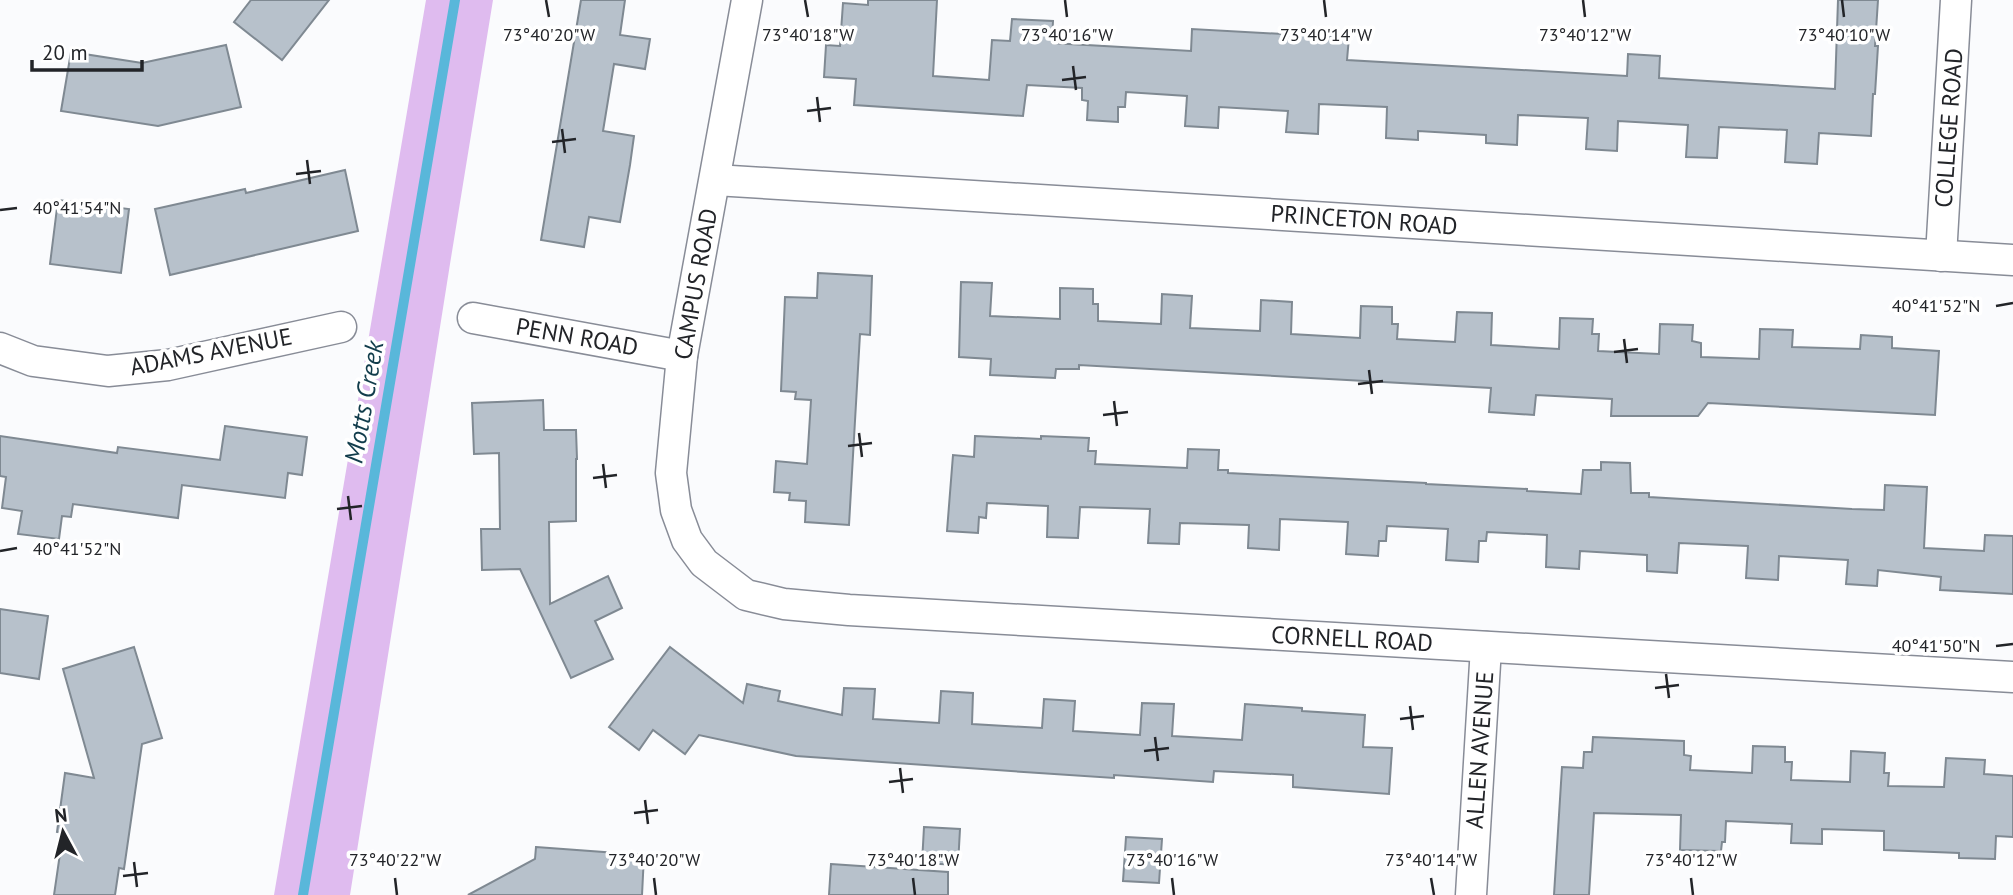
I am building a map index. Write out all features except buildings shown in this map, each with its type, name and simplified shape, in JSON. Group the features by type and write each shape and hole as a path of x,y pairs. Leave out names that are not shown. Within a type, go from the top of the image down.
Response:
{"street":[{"name":"CAMPUS ROAD","path":"704,563 687,540 676,510 671,473 682,356 747,0"},
{"name":"COLLEGE ROAD","path":"1941,256 1956,0"},
{"name":"PRINCETON ROAD","path":"715,180 2013,260"},
{"name":"PENN ROAD","path":"473,318 682,356"},
{"name":"ADAMS AVENUE","path":"0,348 33,361 108,370 168,365 341,327"},
{"name":"CORNELL ROAD","path":"704,563 746,596 784,604 849,610 2013,677"},
{"name":"ALLEN AVENUE","path":"1471,895 1486,647"}],"shaded area":[{"path":"426,0 493,0 350,895 274,895"}],"waterway":[{"name":"Motts Creek","path":"303,895 455,0"}]}
